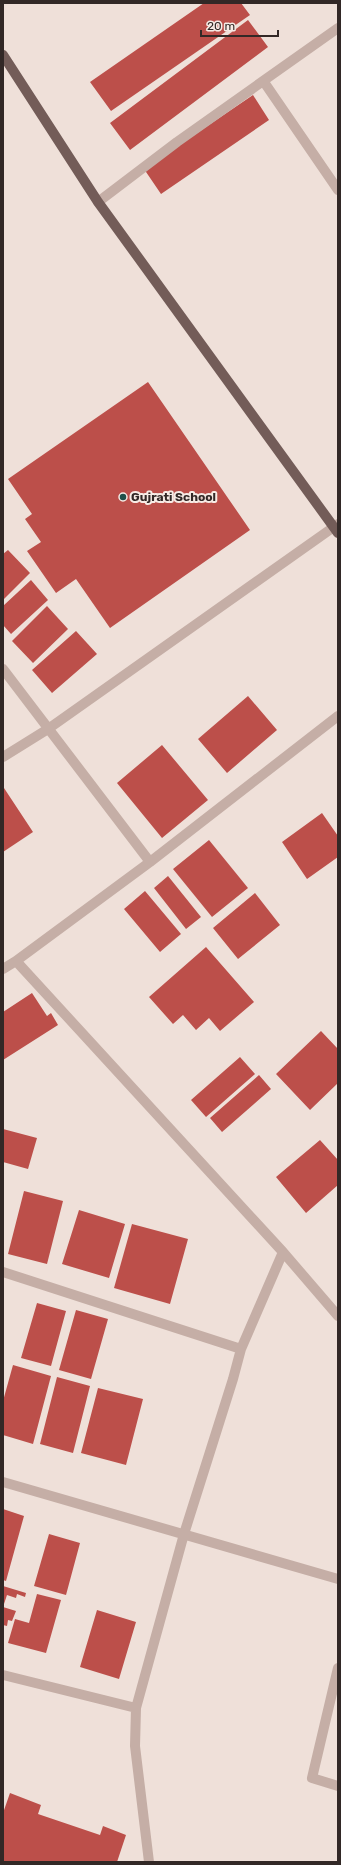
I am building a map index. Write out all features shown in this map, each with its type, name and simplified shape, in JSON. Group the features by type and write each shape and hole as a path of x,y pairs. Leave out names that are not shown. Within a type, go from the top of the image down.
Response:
{"main road":[{"path":"3,55 98,202 337,528"}],"street":[{"path":"98,202 177,142 264,82 338,28"},
{"path":"264,82 338,190"},
{"path":"3,757 48,729 337,528"},
{"path":"3,669 150,862"},
{"path":"3,969 150,862 338,716"},
{"path":"16,961 283,1252 338,1316"},
{"path":"149,1862 135,1746 136,1708 184,1534 241,1349 283,1252"},
{"path":"3,1272 241,1349"},
{"path":"3,1482 338,1579"},
{"path":"338,1668 312,1778 338,1786"},
{"path":"3,1675 136,1708"}],"building":[{"path":"204,3 241,3 250,15 111,111 90,82"},
{"path":"248,20 268,47 130,150 110,123"},
{"path":"253,95 269,120 161,194 144,169"},
{"name":"Gujrati School","path":"148,382 250,530 110,628 76,579 56,593 27,551 41,542 25,519 32,514 8,479"},
{"path":"8,550 30,573 3,600 3,554"},
{"path":"31,580 48,600 11,634 3,625 3,606"},
{"path":"47,606 68,629 33,663 12,641"},
{"path":"76,631 97,654 52,693 32,670"},
{"path":"248,696 277,730 227,773 198,739"},
{"path":"162,745 208,800 162,838 117,783"},
{"path":"4,788 33,832 3,852 3,789"},
{"path":"322,813 338,836 338,857 307,879 282,842"},
{"path":"209,840 248,888 212,917 173,869"},
{"path":"168,876 201,917 186,929 154,888"},
{"path":"145,891 181,934 160,952 124,909"},
{"path":"255,893 280,925 238,959 213,928"},
{"path":"206,947 254,1002 220,1031 209,1018 196,1030 183,1015 173,1024 149,997"},
{"path":"32,993 47,1016 51,1013 58,1025 3,1060 3,1012"},
{"path":"321,1031 338,1049 338,1083 310,1110 276,1074"},
{"path":"240,1057 255,1074 206,1117 191,1100"},
{"path":"259,1075 271,1089 222,1132 210,1118"},
{"path":"3,1129 37,1138 28,1169 3,1162"},
{"path":"320,1140 338,1160 338,1185 306,1213 276,1177"},
{"path":"24,1191 63,1201 47,1264 8,1254"},
{"path":"79,1210 125,1224 109,1278 62,1264"},
{"path":"132,1224 188,1239 170,1304 114,1288"},
{"path":"37,1303 66,1311 51,1366 21,1358"},
{"path":"76,1310 108,1319 91,1379 59,1370"},
{"path":"13,1365 51,1376 33,1444 3,1435 3,1401"},
{"path":"57,1377 90,1386 73,1453 40,1444"},
{"path":"98,1388 143,1399 126,1465 81,1453"},
{"path":"3,1509 24,1516 6,1581 3,1580"},
{"path":"49,1534 80,1543 66,1595 34,1586"},
{"path":"3,1586 26,1593 25,1597 17,1594 16,1598 7,1595 3,1607"},
{"path":"37,1594 61,1600 46,1653 8,1643 15,1619 29,1623"},
{"path":"3,1607 16,1611 12,1621 8,1620 7,1626 3,1625"},
{"path":"97,1610 136,1622 119,1679 80,1667"},
{"path":"10,1793 41,1805 38,1814 100,1835 103,1826 126,1835 117,1862 3,1862 3,1813"}],"place":[{"name":"Gujrati School","path":"123,497"}]}
